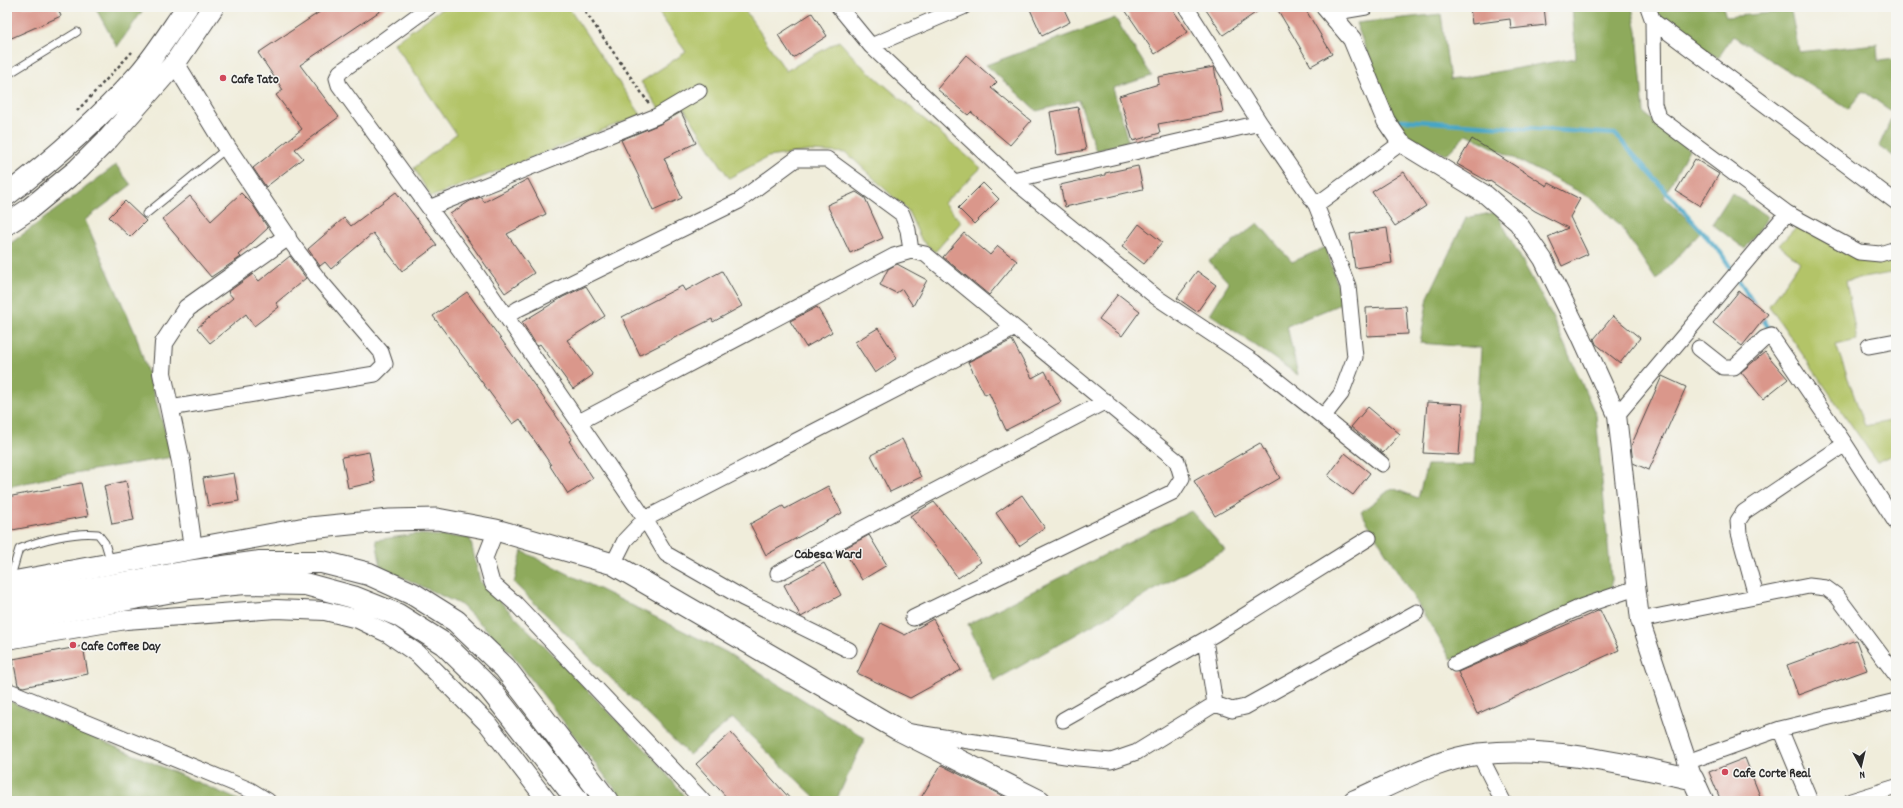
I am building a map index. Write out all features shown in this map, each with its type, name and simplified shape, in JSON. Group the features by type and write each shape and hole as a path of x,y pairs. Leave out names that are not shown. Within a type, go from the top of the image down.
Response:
{"highway":[{"path":"8,590 188,572 260,562 322,562 369,574 413,594 456,621 505,668 607,801"},
{"path":"7,621 190,588 245,583 305,584 353,597 398,615 444,644 489,688 578,801"}],"main road":[{"path":"7,195 53,160 92,125 139,73 161,45 187,7"},
{"path":"7,224 28,210 78,169 110,138 175,63 213,7"},
{"path":"8,590 111,564 300,529 390,520 437,519 496,530 613,564 897,729 1040,801"},
{"path":"1354,801 1436,765 1479,754 1543,752 1690,770 1703,801"}],"street":[{"path":"429,7 340,72 338,78 339,86 468,261 645,519 666,554 743,598 849,650"},
{"path":"839,7 871,46 1013,180 1156,297 1254,362 1382,464"},
{"path":"871,46 963,7"},
{"path":"1186,7 1260,122 1316,205 1348,286 1355,357 1341,394 1323,417"},
{"path":"1328,10 1366,7"},
{"path":"1328,10 1352,39 1386,121 1401,143 1486,195 1518,223 1543,259 1617,415 1640,620 1690,770 1780,728 1896,701"},
{"path":"1650,14 1896,202"},
{"path":"1650,14 1654,104 1658,117 1788,213 1859,252 1880,254 1896,249"},
{"path":"170,408 375,374 384,364 381,352 317,277 287,237 227,148 175,63"},
{"path":"428,208 657,116 699,91"},
{"path":"1013,180 1260,122"},
{"path":"1316,205 1401,143"},
{"path":"506,317 518,309 739,201 796,159 827,159 902,214 908,230 911,251"},
{"path":"1617,415 1788,213"},
{"path":"193,549 181,462 162,373 164,343 187,308 287,237"},
{"path":"579,422 894,256 911,251 925,254 1106,401 1177,461 1182,478 1173,492 913,618"},
{"path":"613,564 625,540 645,519 1015,328"},
{"path":"1699,348 1724,367 1734,367 1765,338 1771,336 1845,444 1896,523"},
{"path":"1869,346 1896,341"},
{"path":"778,573 1106,401"},
{"path":"1756,596 1739,533 1738,521 1744,512 1845,444"},
{"path":"496,530 485,558 492,583 516,604 703,801"},
{"path":"1063,720 1205,640 1369,538"},
{"path":"1640,620 1809,586 1826,588 1837,596 1896,675"},
{"path":"1455,664 1583,606 1636,588"},
{"path":"7,640 126,620 276,609 325,611 358,619 390,634 418,654 487,723 548,801"},
{"path":"1216,704 1232,710 1245,707 1417,612"},
{"path":"1205,640 1216,704"},
{"path":"7,690 250,790 268,801"},
{"path":"897,729 1078,758 1111,761 1137,752 1216,704"},
{"path":"1780,728 1810,801"},
{"path":"1479,754 1504,801"},
{"path":"1851,801 1896,787"}],"lane":[{"path":"7,75 78,32"},
{"path":"146,214 227,148"},
{"path":"8,590 19,549 30,544 86,533 98,534 105,543 111,564"}],"path":[{"path":"582,7 657,116"},
{"path":"76,112 134,51"}],"green space":[{"path":"95,7 145,7 117,47"},
{"path":"444,7 568,7 641,115 431,197 414,168 456,134 394,43"},
{"path":"655,7 743,7 786,71 839,41 860,64 981,168 944,203 961,222 935,252 922,241 908,211 847,153 810,151 768,157 729,178 684,108 664,116 641,82 686,52"},
{"path":"1572,7 1632,7 1637,31 1644,113 1689,149 1664,197 1701,232 1656,280 1620,225 1591,198 1467,134 1446,155 1395,128 1356,23 1441,14 1450,80 1576,58"},
{"path":"1656,7 1723,7 1726,17 1791,11 1799,52 1877,44 1878,61 1896,59 1896,158 1879,146 1894,113 1863,91 1848,109 1733,36 1718,58 1659,22"},
{"path":"1115,18 1152,76 1113,88 1128,141 1096,151 1079,100 1037,111 986,65"},
{"path":"116,165 131,185 85,220 136,335 173,457 62,475 7,487 7,246"},
{"path":"1732,193 1768,217 1745,249 1712,224"},
{"path":"1496,212 1549,310 1596,415 1612,589 1452,660 1361,512 1392,488 1418,498 1427,465 1474,465 1481,348 1420,343 1428,297 1466,218"},
{"path":"1258,223 1292,262 1326,247 1343,303 1287,326 1298,375 1210,314 1229,283 1209,261"},
{"path":"1800,223 1841,250 1865,261 1896,255 1896,272 1846,281 1857,340 1836,345 1865,426 1896,420 1896,453 1877,462 1769,306 1800,262 1779,245"},
{"path":"1191,511 1225,550 994,681 968,624"},
{"path":"416,534 470,538 480,581 655,759 688,801 624,801 512,654 461,605 381,567 376,540"},
{"path":"522,551 726,652 865,738 836,801 819,801 732,718 689,755 514,583"},
{"path":"7,700 241,801 7,801"}],"building":[{"path":"17,7 57,7 61,16 7,40 7,11"},
{"path":"327,7 386,7 300,65 339,117 295,149 303,158 266,187 253,168 302,129 276,95 283,90 258,53"},
{"path":"1029,7 1063,7 1070,22 1042,36"},
{"path":"1123,7 1171,7 1188,32 1155,54"},
{"path":"1204,7 1264,7 1223,35"},
{"path":"1276,7 1304,7 1332,54 1311,66"},
{"path":"1470,7 1544,7 1546,25 1511,29 1510,19 1472,24"},
{"path":"812,13 827,36 793,58 778,35"},
{"path":"966,55 997,82 991,88 1031,121 1010,145 971,112 968,115 937,89"},
{"path":"1214,67 1223,112 1158,124 1160,133 1133,141 1119,96 1159,84 1158,77"},
{"path":"1078,107 1086,150 1057,155 1050,112"},
{"path":"681,112 696,143 664,158 682,198 653,211 621,140 660,124"},
{"path":"1472,139 1547,186 1549,183 1580,199 1570,217 1588,254 1562,266 1548,237 1568,228 1535,211 1490,181 1489,182 1457,164"},
{"path":"1695,159 1719,174 1700,206 1676,191"},
{"path":"1138,166 1143,189 1065,207 1060,185"},
{"path":"1404,172 1426,206 1395,226 1372,192"},
{"path":"528,179 546,214 507,234 534,273 505,293 450,214 470,201 481,197 484,202"},
{"path":"983,183 999,199 974,224 958,208"},
{"path":"396,192 437,245 402,271 373,233 331,269 325,262 320,266 308,249 344,218 351,226"},
{"path":"856,192 865,198 883,238 850,253 827,205"},
{"path":"241,193 253,205 268,228 239,255 241,257 211,277 162,219 190,196 211,221"},
{"path":"125,201 146,221 130,237 109,217"},
{"path":"1139,224 1162,242 1144,264 1122,247"},
{"path":"1387,228 1392,263 1355,268 1350,234"},
{"path":"964,233 990,255 998,246 1017,261 989,295 943,257"},
{"path":"290,256 306,278 276,303 279,307 254,326 246,314 210,343 197,328 233,298 228,292 253,274 259,281"},
{"path":"897,264 927,280 913,306 902,289 896,293 880,285 888,269"},
{"path":"722,271 742,306 713,322 712,319 640,355 622,317 682,286 685,291"},
{"path":"1197,271 1216,285 1197,312 1177,298"},
{"path":"586,286 605,316 567,340 593,375 573,389 540,344 537,346 522,322 563,297"},
{"path":"1739,291 1768,314 1742,346 1713,323"},
{"path":"467,292 572,439 569,441 593,478 568,494 550,466 551,465 520,419 513,424 433,316"},
{"path":"1118,294 1140,311 1122,336 1099,319"},
{"path":"1406,306 1408,334 1367,336 1366,308"},
{"path":"817,307 832,332 806,347 790,321"},
{"path":"1613,316 1640,338 1620,363 1596,344 1594,339"},
{"path":"878,328 897,358 875,373 855,342"},
{"path":"1012,340 1032,378 1045,371 1061,402 1006,430 989,393 985,395 968,362"},
{"path":"1765,352 1788,379 1763,399 1741,372"},
{"path":"1662,376 1686,387 1649,470 1633,463 1631,446"},
{"path":"1427,402 1463,404 1459,455 1423,453"},
{"path":"1368,407 1400,434 1383,453 1351,427"},
{"path":"902,439 921,477 890,492 871,455"},
{"path":"1260,443 1280,478 1215,516 1194,481"},
{"path":"369,452 375,482 348,488 342,457"},
{"path":"1345,453 1370,473 1353,495 1328,476"},
{"path":"234,473 239,501 208,506 203,478"},
{"path":"126,481 134,520 112,524 104,486"},
{"path":"81,483 88,516 7,531 7,497"},
{"path":"828,486 842,513 766,555 750,524 783,506 785,509"},
{"path":"1022,495 1045,528 1019,546 996,513"},
{"path":"934,502 962,535 981,562 958,578 938,550 910,516"},
{"path":"869,535 887,565 862,580 843,549"},
{"path":"824,563 841,595 801,617 784,585"},
{"path":"1600,610 1619,650 1477,714 1458,672"},
{"path":"933,619 961,670 910,698 857,673 881,623 905,635"},
{"path":"1856,640 1867,670 1798,695 1787,665"},
{"path":"83,646 88,674 23,687 18,685 13,659"},
{"path":"731,733 792,801 730,801 696,764"},
{"path":"1745,758 1762,801 1721,801 1709,772"},
{"path":"941,765 1013,801 919,801"}],"waterway":[{"path":"1401,120 1615,134 1721,253 1754,304"},
{"path":"1761,316 1772,333"}],"place":[{"name":"Cafe Tato","path":"223,78"},
{"name":"Cafe Coffee Day","path":"73,645"},
{"name":"Cafe Corte Real","path":"1725,772"}],"district":[{"name":"Cabesa Ward","path":"828,553"}]}
